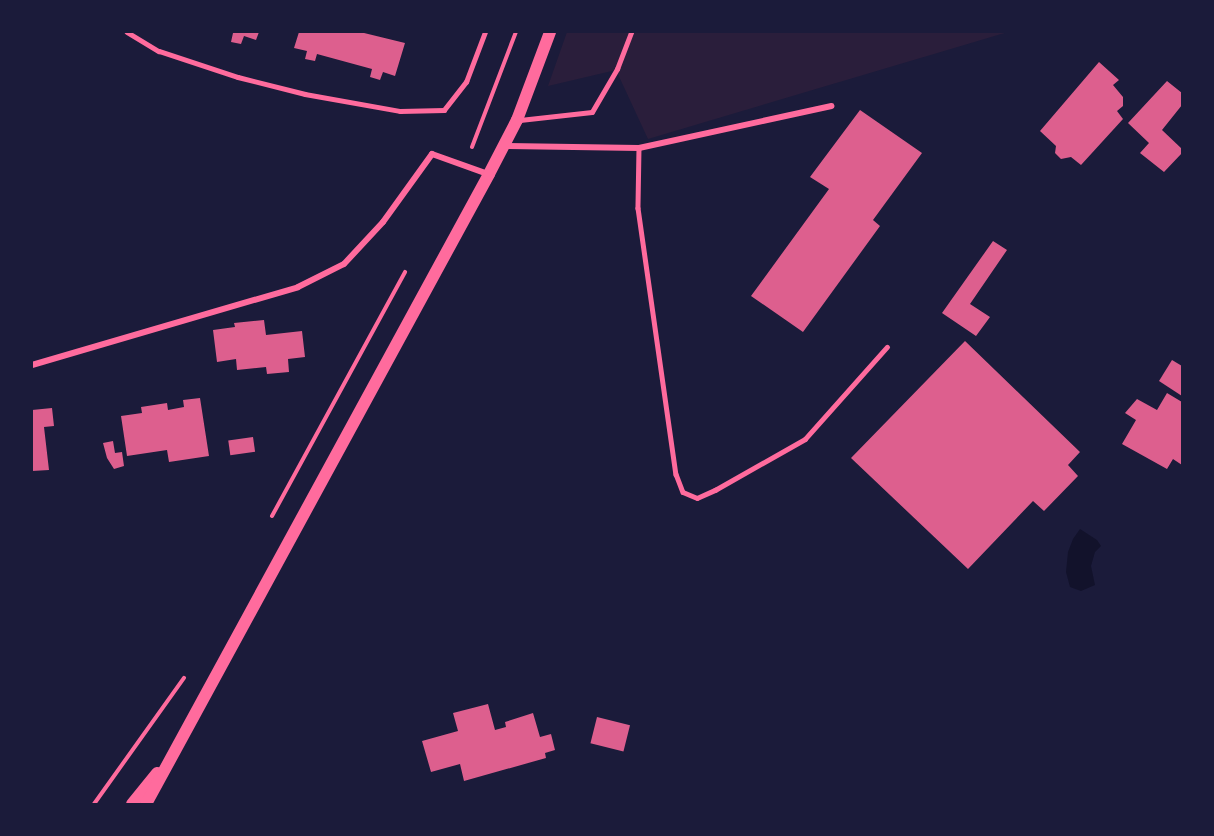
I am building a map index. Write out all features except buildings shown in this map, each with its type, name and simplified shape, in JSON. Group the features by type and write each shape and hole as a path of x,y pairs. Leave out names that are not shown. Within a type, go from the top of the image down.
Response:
{"main road":[{"path":"147,804 489,174 516,120 550,32"},
{"path":"132,804 180,744"}],"street":[{"path":"503,146 639,148 831,106"},
{"path":"32,365 298,287 344,264 383,222 432,154 489,174"}],"lane":[{"path":"127,32 159,51 238,77 305,94 400,111 444,110 466,82 485,32"},
{"path":"516,120 592,112 616,69 631,32"},
{"path":"639,148 638,208 676,474 683,492 697,498 805,439 886,347"}],"path":[{"path":"464,165 516,32"},
{"path":"267,526 305,452 407,268"},
{"path":"94,804 190,671"}],"shaded area":[{"path":"567,32 1008,32 648,139 616,70 548,86"},
{"path":"1080,529 1097,540 1101,546 1095,552 1091,566 1095,585 1081,591 1070,587 1066,572 1068,552"}]}
